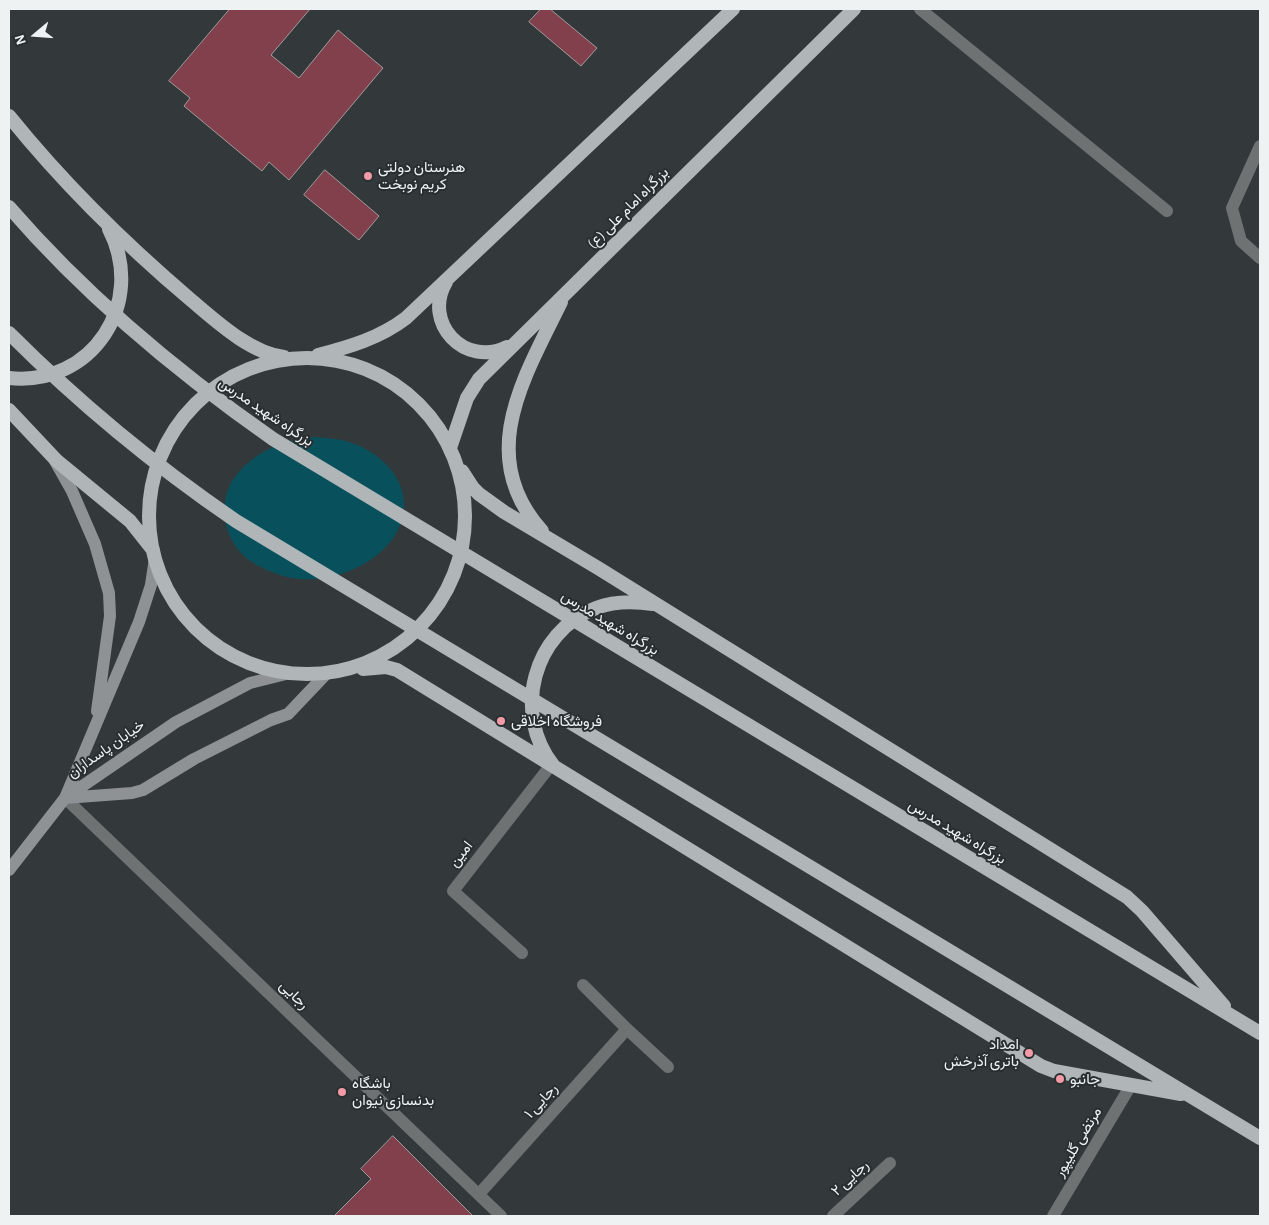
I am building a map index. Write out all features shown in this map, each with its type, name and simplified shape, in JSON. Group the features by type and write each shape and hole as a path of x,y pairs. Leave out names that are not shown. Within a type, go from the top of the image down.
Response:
{"highway":[{"path":"733,9 406,318 390,330 354,345 301,358 267,363 238,373 207,394 181,421 168,440 155,476 150,506 150,528 154,554 160,572 178,606 197,629 233,656 268,669 290,673 331,672 380,667 397,670 1034,1062 1054,1071 1189,1095"},
{"name":"بزرگراه امام علی (ع)","path":"451,452 467,398 479,379 854,9"},
{"path":"9,116 61,176 100,217 199,307 248,344 275,356 342,362 364,369 390,382 409,396 425,411 438,429 451,452 460,476 465,513 457,565 446,592 424,623 396,647 363,664 331,672"},
{"name":"بزرگراه شهید مدرس","path":"9,207 62,265 131,330 199,385 274,439 1260,1033"},
{"path":"9,378 36,378 67,368 81,360 93,349 108,329 118,307 121,291 120,258 115,242 100,217"},
{"path":"449,277 442,292 439,308 442,323 450,337 463,347 486,353 502,350 515,342"},
{"path":"549,539 532,518 516,487 510,464 508,437 517,395 566,292"},
{"path":"9,333 69,391 111,428 167,472 236,520 1260,1138"},
{"path":"9,410 69,472 124,516 154,554"},
{"name":"بزرگراه شهید مدرس","path":"451,452 467,481 479,494 504,512 1127,897 1142,911 1233,1016"},
{"path":"554,766 539,739 532,707 532,690 536,674 550,644 567,625 596,608 628,602 658,606"}],"main road":[{"path":"50,453 78,503 94,544 109,593 110,616 94,728"},
{"name":"خیابان پاسداران","path":"65,798 145,608 151,585 154,554"},
{"path":"9,870 65,798 132,793 143,790 194,759 266,722 288,714 331,672"},
{"name":"خیابان پاسداران","path":"65,798 176,722 250,683 290,673"}],"street":[{"path":"920,9 1167,211"},
{"path":"1260,146 1232,208 1241,240 1260,258"},
{"name":"امین","path":"522,953 453,891 554,766"},
{"name":"رجایی","path":"65,798 501,1216"},
{"path":"583,986 668,1067"},
{"name":"رجایی ۱","path":"479,1194 627,1029"},
{"name":"مرتضی گلیپور","path":"1054,1216 1131,1085"},
{"name":"رجایی ۲","path":"833,1216 890,1163"}],"shaded area":[{"path":"314,437 330,438 355,444 376,455 385,463 399,482 403,492 403,516 397,533 386,547 373,559 357,568 321,578 287,577 262,567 240,552 229,534 224,513 225,502 232,482 238,473 254,458 282,444"}],"building":[{"path":"230,9 310,9 271,55 299,78 338,30 383,68 289,180 269,162 262,171 184,106 190,98 169,81"},
{"path":"541,9 550,9 597,48 581,66 529,22"},
{"path":"325,170 379,216 359,240 304,195"},
{"path":"393,1136 473,1216 334,1216 371,1179 361,1169"}],"place":[{"name":"هنرستان دولتی کریم نوبخت","path":"368,176"},
{"name":"فروشگاه اخلاقی","path":"501,721"},
{"name":"امداد باتری آذرخش","path":"1029,1053"},
{"name":"جانبو","path":"1060,1079"},
{"name":"باشگاه بدنسازی نیوان","path":"342,1092"}]}
